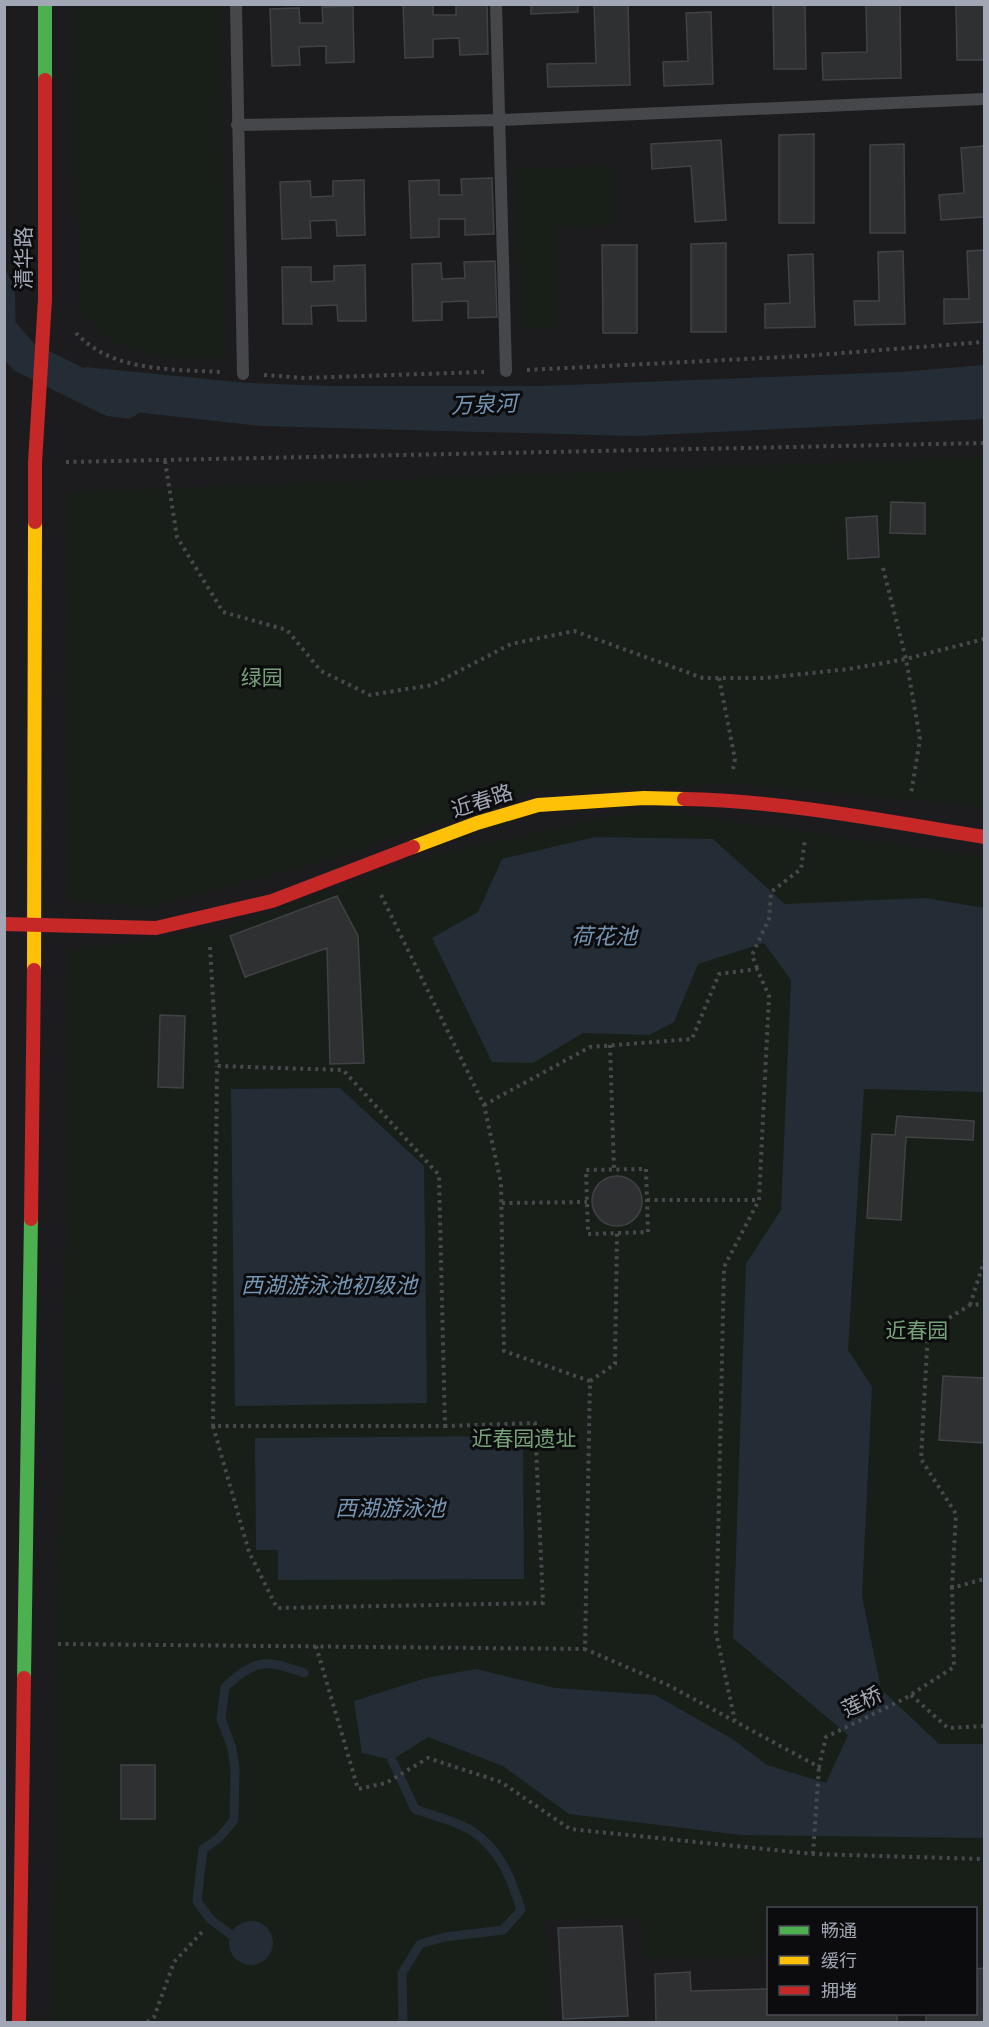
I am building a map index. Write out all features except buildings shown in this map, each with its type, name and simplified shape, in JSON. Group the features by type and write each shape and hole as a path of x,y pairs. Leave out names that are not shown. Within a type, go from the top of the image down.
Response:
{"street":[{"name":"清华路","path":"19,2022 35,924 35,463 39,438 41,332 45,299 45,4"},
{"name":"近春路","path":"4,924 156,928 272,901 477,823 538,806 644,798 729,800 984,837"}],"lane":[{"path":"236,4 243,374"},
{"path":"496,4 506,371"},
{"path":"237,125 500,120 984,99"}],"path":[{"path":"35,463 984,443"},
{"path":"165,460 177,537 223,612 286,630 321,671 370,695 432,685 511,644 574,631 703,678 765,678 849,669 906,659 984,639"},
{"path":"883,568 906,659 920,739 913,776 909,825"},
{"path":"719,678 735,759 729,800"},
{"path":"366,865 484,1105 501,1183 504,1351 590,1381"},
{"path":"735,1721 716,1633 724,1268 759,1200 769,996 752,955 769,919 771,892 801,868"},
{"path":"209,916 217,1066 213,1426 249,1552 277,1608 543,1603 535,1423 445,1426 213,1426"},
{"path":"484,1105 590,1047 692,1039 719,974 757,969"},
{"path":"610,1045 614,1170"},
{"path":"217,1066 342,1070 439,1175 445,1426"},
{"path":"646,1169 647,1200 648,1232 588,1234 586,1170 646,1169"},
{"path":"647,1200 759,1200"},
{"path":"502,1203 587,1202"},
{"path":"590,1381 615,1364 617,1233"},
{"path":"970,1305 984,1261"},
{"path":"984,1304 970,1305 928,1331 921,1459 956,1514 952,1588 984,1580"},
{"path":"585,1649 590,1381"},
{"name":"莲桥","path":"819,1767 826,1737 904,1699 954,1667 952,1588"},
{"path":"53,1644 585,1649 668,1685 819,1767 813,1854"},
{"path":"316,1646 358,1789 386,1783 428,1758 501,1782 570,1829 813,1854 984,1859"},
{"path":"911,1695 948,1728 984,1726"},
{"path":"147,2022 154,2018 174,1962 202,1932"}],"shaded area":[{"path":"5,5 984,5 984,2022 5,2022"}],"green space":[{"path":"75,5 220,5 226,358 164,358 112,342 79,308"},
{"path":"611,166 613,225 554,226 557,328 521,329 517,168"},
{"name":"绿园","path":"984,457 984,807 745,784 532,790 336,858 147,907 67,901 68,492"},
{"name":"近春园遗址","path":"647,809 984,857 984,1953 977,1953 977,1907 767,1907 767,1956 644,1958 641,1917 546,1920 552,2018 555,2022 53,2022 71,950 222,928 431,855"}],"water":[{"path":"4,267 15,289 16,357 5,360"},
{"path":"984,365 984,419 634,436 261,426 107,409 83,398 85,367 248,383 331,386 541,386 899,372"},
{"name":"荷花池","path":"595,837 713,839 785,904 925,898 984,908 984,1092 864,1089 848,1350 872,1387 862,1596 881,1689 939,1744 984,1744 984,1838 741,1835 569,1814 503,1766 428,1737 392,1760 362,1753 354,1701 426,1678 476,1669 555,1688 655,1695 734,1740 767,1765 826,1783 848,1735 733,1638 746,1264 781,1210 791,980 764,943 698,964 674,1022 649,1035 583,1033 533,1063 492,1062 432,938 478,912 502,859"},
{"name":"西湖游泳池初级池","path":"340,1088 424,1166 427,1403 235,1406 231,1089"},
{"name":"西湖游泳池","path":"523,1436 524,1579 278,1580 278,1550 256,1550 255,1438"},
{"path":"251,1921 260,1922 267,1927 272,1934 272,1952 267,1959 260,1964 251,1965 242,1964 235,1959 230,1952 229,1943 230,1934 235,1927 242,1922"}],"waterway":[{"name":"万泉河","path":"4,334 24,357 111,400 126,402"},
{"path":"230,1934 210,1919 197,1901 203,1849 219,1838 234,1820 235,1769 232,1748 221,1719 225,1687 245,1671 262,1664 280,1665 304,1673"},
{"path":"392,1760 415,1809 466,1827 490,1847 504,1866 521,1910 503,1930 445,1937 420,1944 402,1973 403,2022"}],"traffic: fast":[{"path":"45,4 45,80"},
{"path":"24,1678 31,1219"}],"traffic: slow":[{"path":"34,970 35,522"},
{"path":"413,847 477,823 538,805 644,798 684,799"}],"traffic: jam":[{"path":"35,522 35,463 45,299 45,80"},
{"path":"684,799 797,808 984,837"},
{"path":"4,924 156,928 272,901 413,847"},
{"path":"31,1219 34,970"},
{"path":"19,2022 24,1678"}],"park label":[{"name":"近春园","path":"917,1331"}]}
